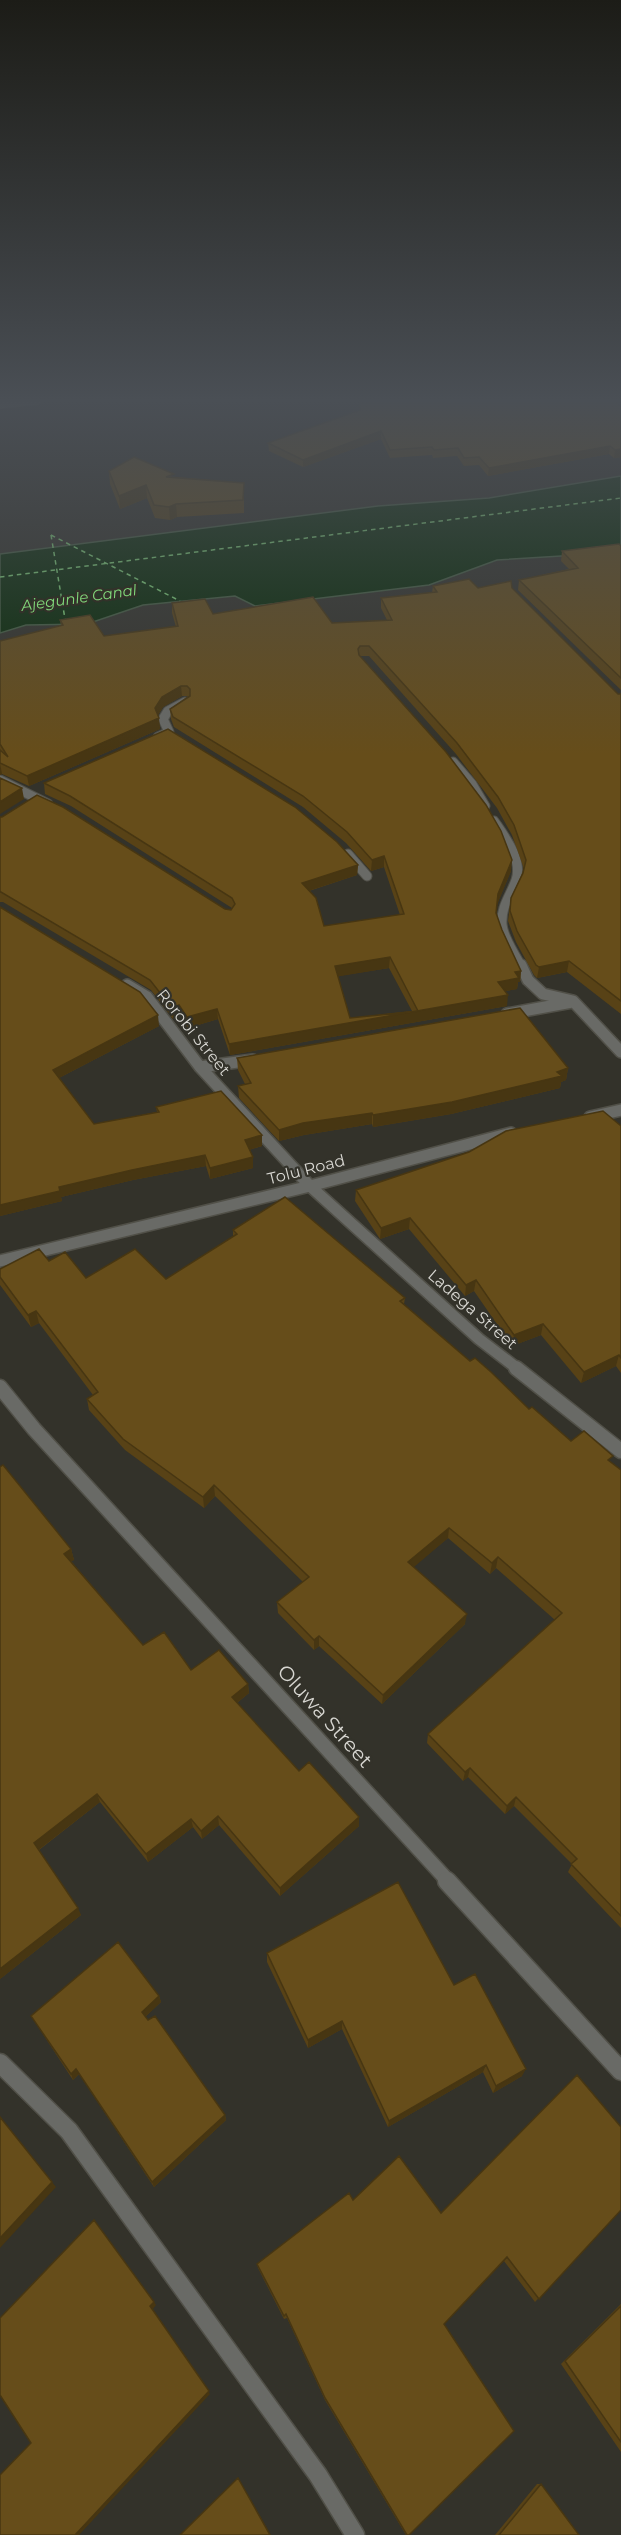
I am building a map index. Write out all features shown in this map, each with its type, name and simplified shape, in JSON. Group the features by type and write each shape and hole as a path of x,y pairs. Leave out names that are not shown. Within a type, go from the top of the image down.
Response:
{"street":[{"path":"147,742 173,735 163,718 168,711 185,702"},
{"path":"442,750 472,784 509,844 518,868 516,880 502,908 502,927 528,980 543,994 573,1001 621,1052"},
{"path":"0,780 34,794 57,808"},
{"path":"27,805 34,794"},
{"path":"342,848 367,876"},
{"name":"Rorobi Street","path":"118,979 147,997 201,1067 309,1186"},
{"path":"496,1016 573,1001"},
{"path":"201,1067 266,1058"},
{"path":"577,1119 621,1110"},
{"name":"Tolu Road","path":"0,1262 523,1131"},
{"name":"Ladega Street","path":"309,1186 479,1339 621,1451"},
{"name":"Oluwa Street","path":"0,1387 34,1429 621,2071"},
{"path":"0,2063 69,2131 318,2475 355,2535"}],"water":[{"name":"Ajegunle Canal","path":"273,519 621,519 621,547 594,554 497,560 429,585 255,606 235,596 143,605 87,624 26,625 0,633 0,554"}],"building":[{"path":"619,544 621,546 621,678 519,580 578,568 562,551"},
{"path":"469,579 478,588 511,581 512,588 618,694 621,694 621,1001 569,961 539,967 536,965 517,931 510,911 511,898 523,873 526,860 514,825 498,797 457,743 369,646 360,646 359,655 446,752 486,805 501,831 512,860 498,894 496,913 521,971 515,972 519,978 498,982 508,995 418,1011 390,957 335,966 350,1018 415,1011 229,1044 217,1009 187,1017 179,1005 172,1008 150,980 0,892 0,817 37,795 63,807 225,909 231,910 235,904 232,898 70,796 44,783 168,729 295,807 337,842 358,865 302,883 316,898 324,926 404,914 384,856 372,860 347,832 303,796 173,717 170,709 190,696 190,689 187,686 181,686 162,697 155,708 159,718 27,776 0,763 0,750 8,757 0,744 0,641 63,625 60,620 90,615 104,636 178,626 172,603 205,599 213,614 313,597 332,623 392,620 381,598 437,592 433,586"},
{"path":"0,778 22,788 0,802"},
{"path":"0,907 140,992 158,1015 53,1070 94,1124 159,1112 156,1107 221,1091 262,1135 245,1140 253,1157 210,1168 205,1155 59,1187 60,1191 0,1205"},
{"path":"520,1008 568,1068 557,1072 562,1076 452,1102 373,1115 372,1113 303,1123 279,1130 238,1086 251,1083 237,1058"},
{"path":"603,1111 621,1126 621,1358 619,1355 584,1372 543,1324 514,1335 476,1280 466,1285 410,1218 381,1228 356,1190 469,1152 506,1131"},
{"path":"285,1197 405,1298 400,1301 470,1361 475,1358 529,1409 532,1407 571,1441 584,1431 613,1456 608,1460 621,1470 621,1916 571,1864 577,1859 516,1797 507,1806 470,1768 465,1772 428,1734 562,1613 498,1557 492,1563 449,1528 408,1562 467,1614 383,1695 319,1636 314,1640 277,1602 309,1577 214,1485 203,1497 123,1439 87,1399 98,1392 36,1311 28,1315 0,1277 0,1269 39,1249 49,1261 65,1252 86,1278 135,1249 166,1279 237,1234 233,1230"},
{"path":"3,1465 71,1549 64,1554 143,1645 164,1632 191,1670 219,1650 248,1684 232,1697 299,1771 309,1762 359,1817 280,1888 218,1816 201,1831 191,1819 146,1854 97,1794 34,1843 78,1908 0,1969 0,1467"},
{"path":"398,1882 454,1985 475,1974 526,2069 496,2086 486,2065 389,2121 342,2021 308,2040 267,1953"},
{"path":"118,1942 159,1996 142,2012 148,2020 155,2016 225,2115 152,2182 76,2069 71,2074 31,2016"},
{"path":"577,2075 621,2127 621,2210 539,2299 507,2257 444,2324 514,2431 407,2535 325,2398 286,2314 284,2316 257,2264 349,2193 353,2200 399,2156 441,2213"},
{"path":"0,2117 52,2182 0,2238"},
{"path":"94,2220 154,2302 150,2306 209,2391 75,2535 0,2535 0,2475 31,2443 0,2395 0,2318"},
{"path":"621,2306 621,2442 565,2361"},
{"path":"238,2478 270,2535 180,2535"},
{"path":"541,2484 579,2535 499,2535"}],"ferry route":[{"path":"107,563 454,519"},
{"path":"57,570 51,535 107,563"},
{"path":"57,570 107,563"},
{"path":"107,563 180,601"},
{"path":"0,577 57,570"},
{"path":"57,570 65,619"}]}
